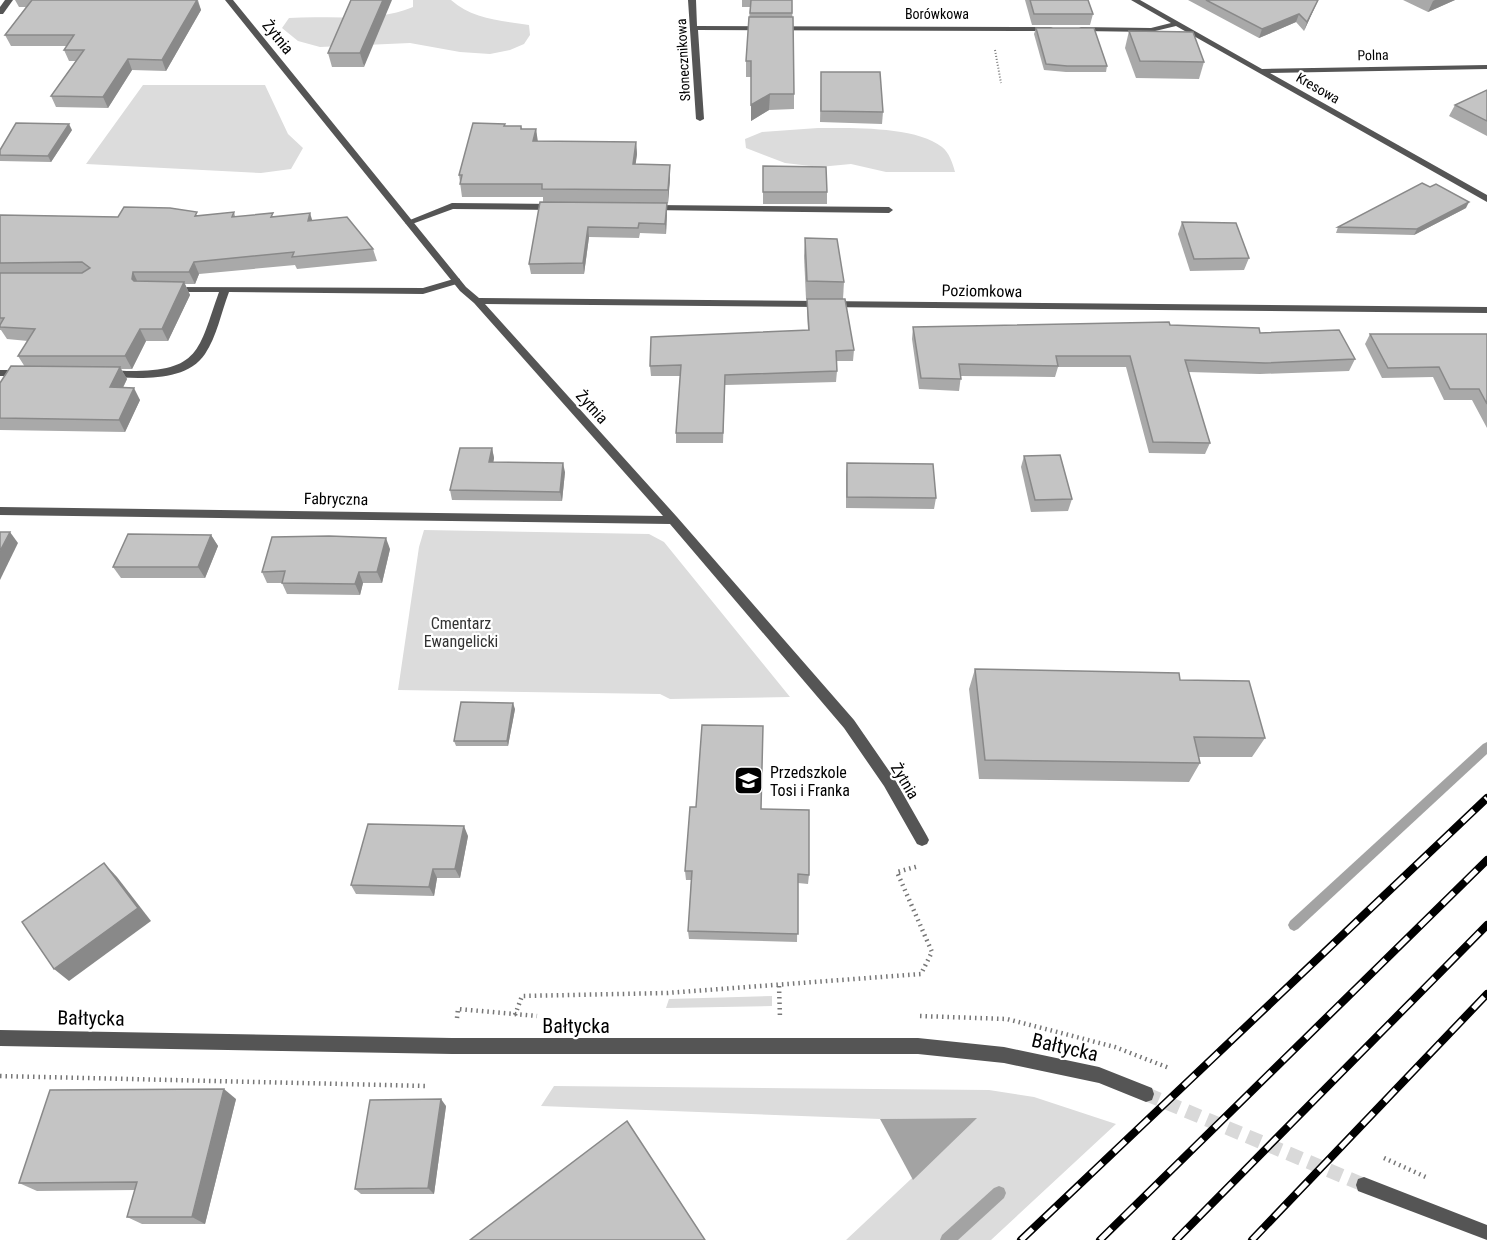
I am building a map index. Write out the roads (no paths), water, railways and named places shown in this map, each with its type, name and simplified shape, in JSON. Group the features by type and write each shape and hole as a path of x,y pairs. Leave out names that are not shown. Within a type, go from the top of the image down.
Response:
{"street":[{"path":"0,12 9,0"},
{"name":"Żytnia","path":"229,0 457,281 673,520 849,724 889,782 922,840"},
{"name":"Słonecznikowa","path":"692,0 696,28 700,119"},
{"name":"Kresowa","path":"1135,0 1487,199"},
{"path":"1071,29 1151,30 1177,24"},
{"name":"Borówkowa","path":"696,28 1060,29"},
{"name":"Polna","path":"1260,71 1487,67"},
{"path":"409,222 452,206 570,207"},
{"path":"641,207 889,210"},
{"path":"167,289 423,291 457,281"},
{"path":"92,374 150,374 179,369 199,355 225,289"},
{"name":"Poziomkowa","path":"477,301 1487,310"},
{"path":"0,373 35,373"},
{"name":"Fabryczna","path":"0,511 673,520"},
{"name":"Bałtycka","path":"0,1038 452,1046 918,1046 1004,1055 1099,1075 1146,1094"},
{"path":"1364,1185 1487,1233"}],"waterway":[{"path":"1294,925 1487,747"},
{"path":"947,1240 999,1193"}],"tunnel":[{"path":"1146,1094 1364,1185"}],"railway":[{"path":"1021,1240 1487,798"},
{"path":"1100,1240 1487,860"},
{"path":"1176,1240 1487,925"},
{"path":"1252,1240 1487,994"}],"place":[{"name":"Przedszkole Tosi i Franka","path":"749,781"}],"park label":[{"name":"Cmentarz Ewangelicki","path":"461,632"}]}
